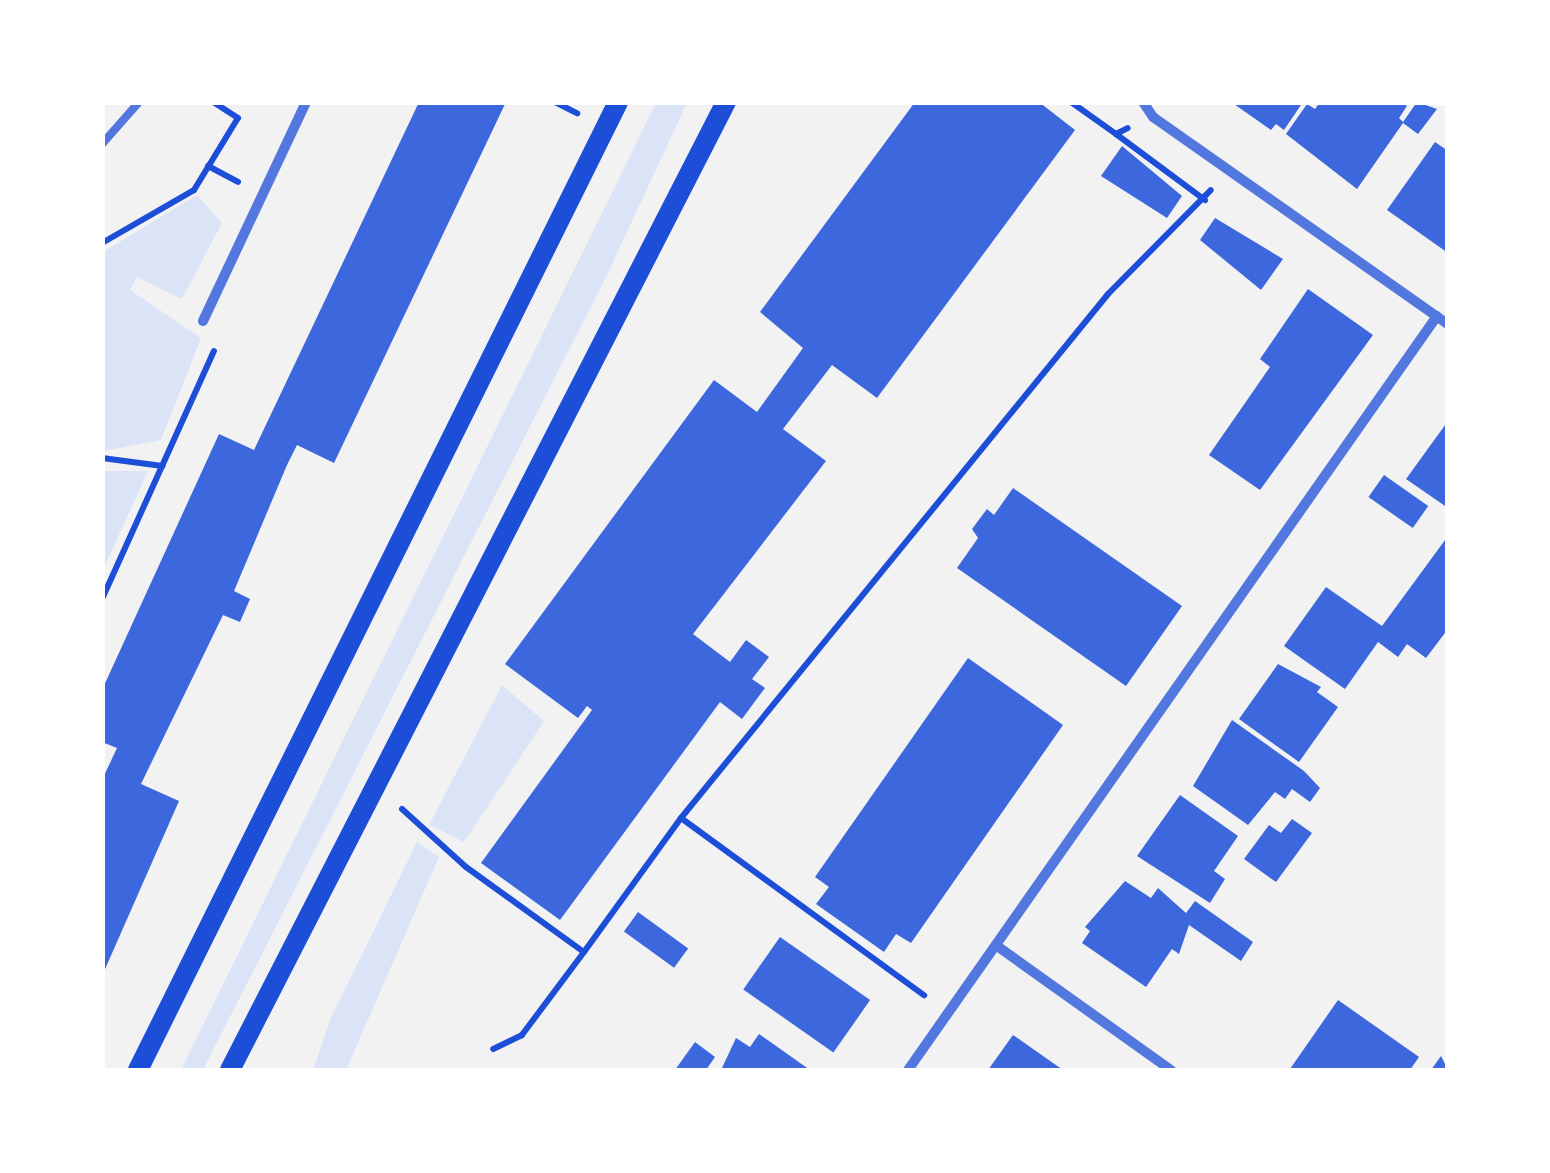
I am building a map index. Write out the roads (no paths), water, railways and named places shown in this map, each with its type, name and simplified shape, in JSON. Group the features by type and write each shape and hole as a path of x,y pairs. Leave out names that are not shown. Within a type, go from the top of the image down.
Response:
{"main road":[{"path":"138,1070 618,102"},
{"path":"230,1070 726,102"}],"street":[{"path":"203,321 306,102"},
{"path":"1144,102 1153,118 1448,324"},
{"path":"908,1070 1437,316"},
{"path":"997,946 1171,1070"}],"lane":[{"path":"102,144 139,102"}]}
